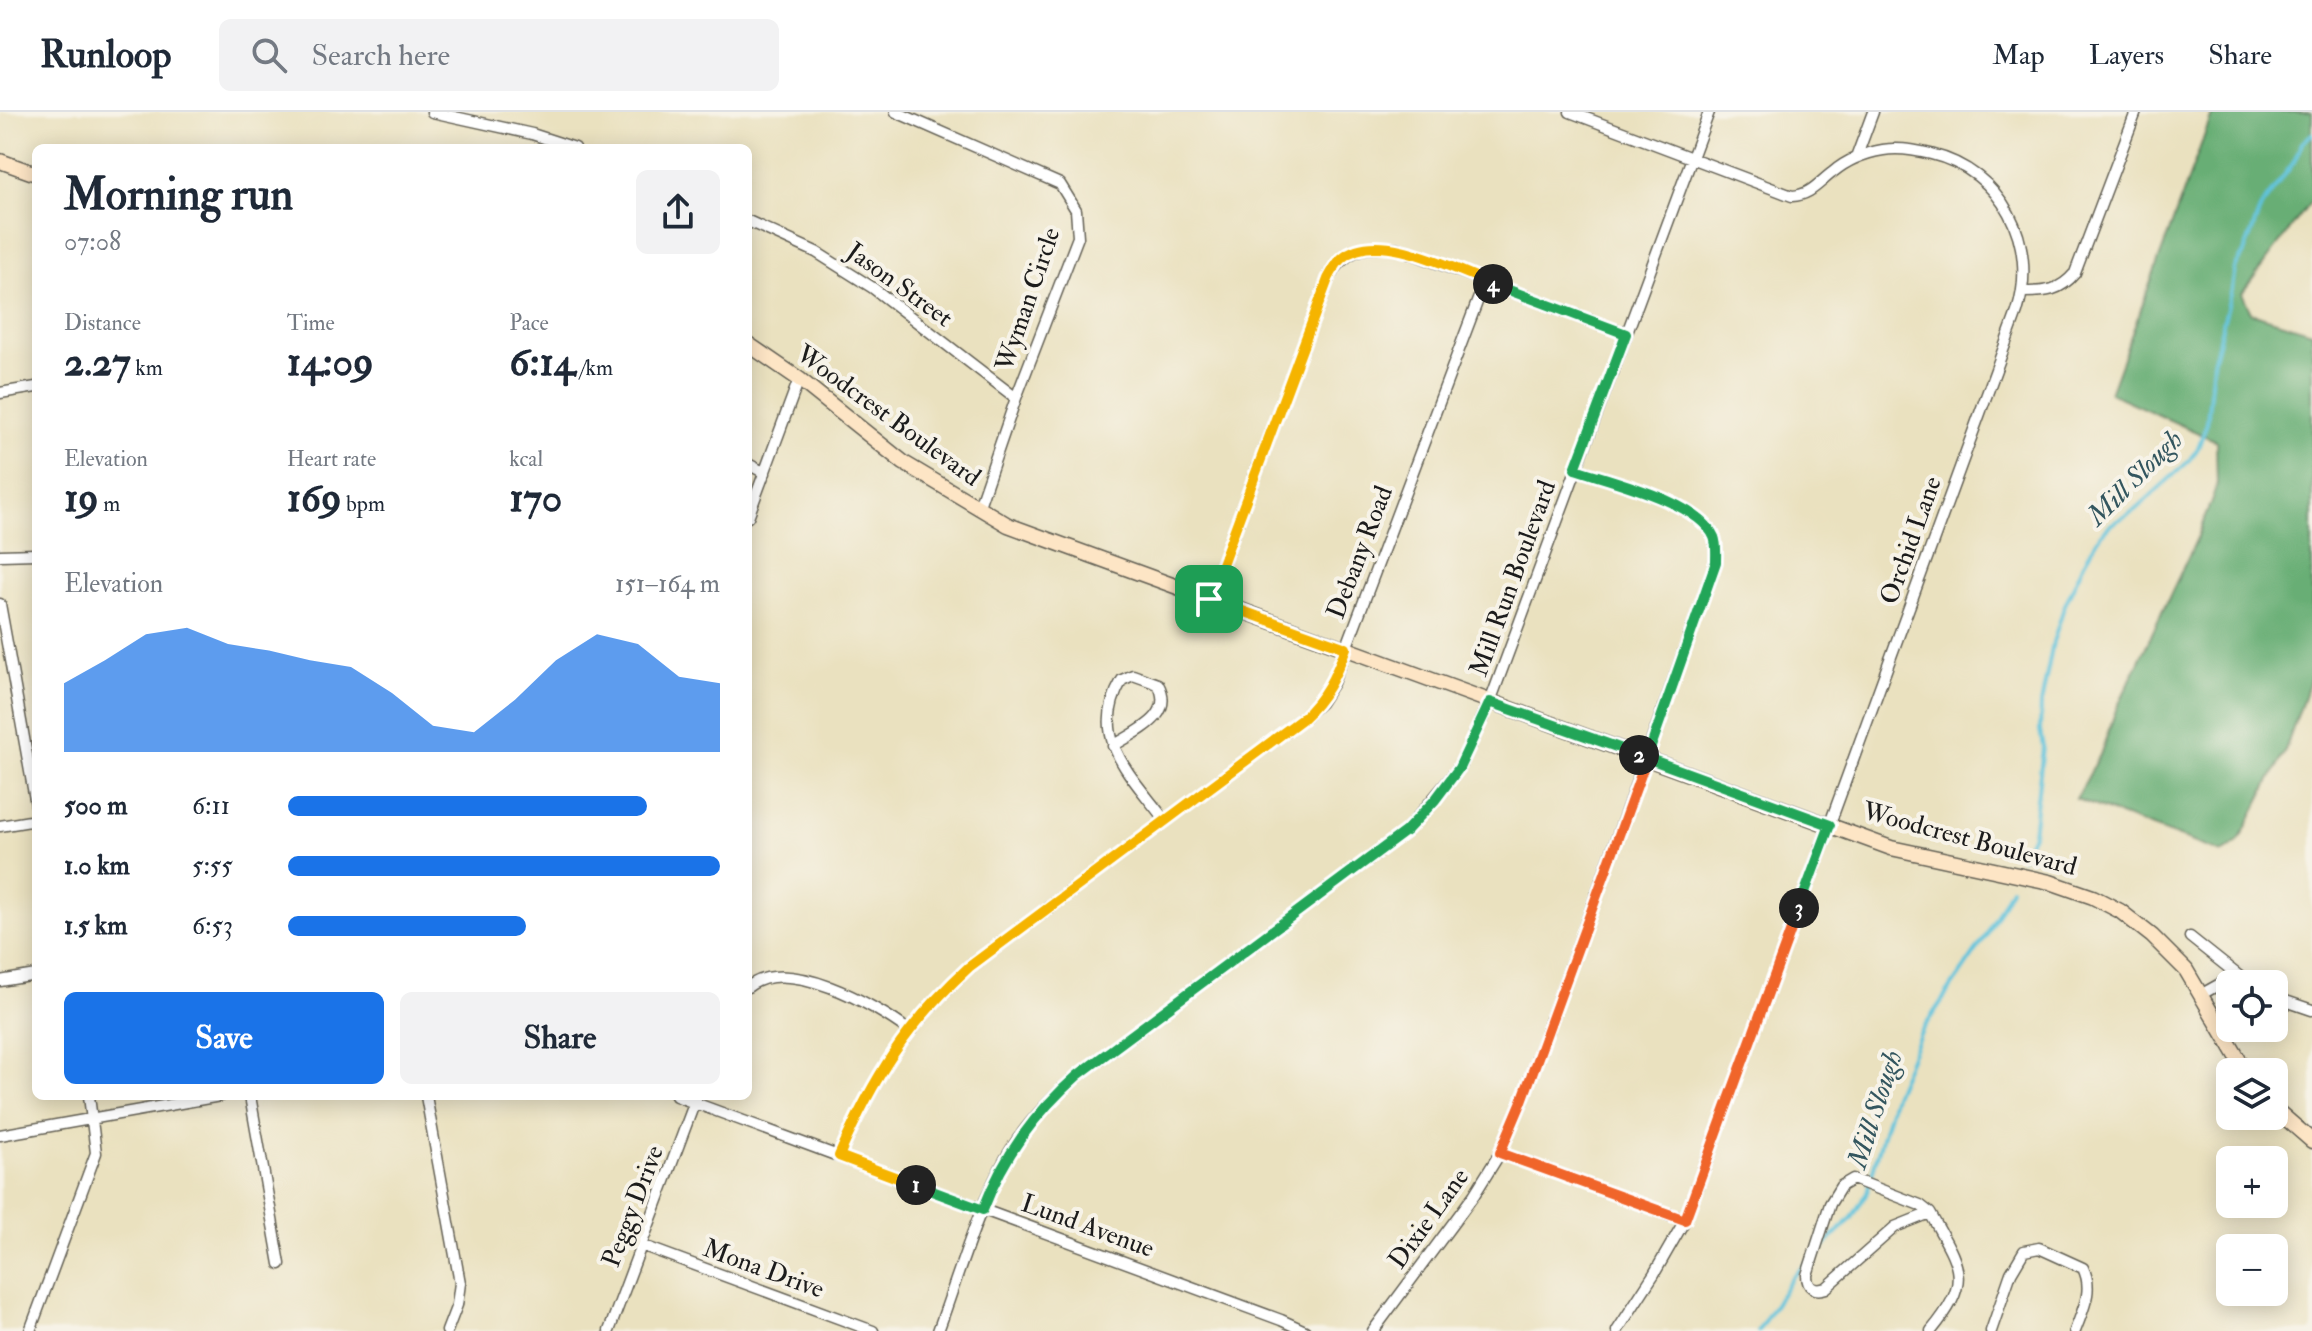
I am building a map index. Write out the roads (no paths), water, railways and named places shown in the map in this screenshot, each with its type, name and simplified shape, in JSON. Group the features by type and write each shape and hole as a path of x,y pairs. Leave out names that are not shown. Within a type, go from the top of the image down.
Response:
{"street":[{"path":"432,112 532,134 563,144"},
{"name":"Wyman Circle","path":"896,112 1060,184 1076,210 1078,237 1016,398 978,509"},
{"name":"Orchid Lane","path":"1570,112 1792,196 1803,195 1834,170 1856,158 1883,150 1906,149 1948,158 1967,167 1999,196 2011,217 2024,260 2024,292 1685,1220 1617,1331"},
{"name":"Mill Run Boulevard","path":"938,1331 1006,1157 1048,1101 1078,1075 1406,831 1459,768 1490,702 1709,112"},
{"path":"1856,158 1873,112"},
{"path":"2024,292 2048,292 2064,286 2075,273 2136,112"},
{"path":"0,161 32,173"},
{"name":"Jason Street","path":"752,223 816,252 873,288 1016,398"},
{"path":"1209,599 1328,279 1340,259 1353,251 1373,246 1397,248 1626,334"},
{"name":"Debany Road","path":"839,1156 871,1088 908,1030 937,996 969,967 1311,711 1333,683 1485,281"},
{"name":"Woodcrest Boulevard","path":"752,347 799,379 904,463 1008,525 1891,848 2050,882 2093,897 2120,911 2152,936 2186,970 2238,1058"},
{"path":"752,507 799,379"},
{"path":"0,393 32,388"},
{"path":"752,466 765,473"},
{"name":"Dixie Lane","path":"1373,1331 1474,1195 1500,1153 1522,1101 1716,562 1715,538 1702,520 1685,507 1575,469"},
{"path":"0,555 32,554"},
{"path":"0,604 32,783"},
{"path":"1113,746 1155,719 1163,708 1164,695 1158,684 1133,675 1122,680 1109,710 1108,725 1113,746 1121,761 1164,819"},
{"path":"0,826 32,821"},
{"path":"2190,937 2230,970"},
{"path":"0,981 32,976"},
{"path":"752,984 767,978 799,978 863,1000 908,1030"},
{"path":"2202,994 2216,986"},
{"path":"2288,1002 2312,1010"},
{"path":"30,1331 96,1153 90,1100"},
{"path":"0,1135 197,1100"},
{"path":"251,1100 280,1264"},
{"path":"427,1100 460,1283 457,1305 447,1331"},
{"name":"Peggy Drive","path":"609,1331 696,1100"},
{"name":"Lund Avenue","path":"699,1100 1305,1331"},
{"path":"2288,1120 2312,1141"},
{"path":"1500,1153 1685,1220"},
{"path":"1930,1213 1895,1227 1826,1288 1819,1291 1807,1283 1830,1204 1841,1186 1853,1179 1920,1205 1930,1213 1950,1249 1959,1275 1954,1301 1931,1331"},
{"name":"Mona Drive","path":"641,1245 873,1331"},
{"path":"1991,1331 2011,1273 2024,1251 2039,1248 2083,1268 2090,1281 2075,1331"}],"waterway":[{"name":"Mill Slough","path":"2021,858 2033,834 2043,747 2041,704 2053,642 2064,607 2100,535 2135,510 2190,460 2198,448 2207,423 2213,362 2235,268 2261,207 2294,162 2302,143 2312,134"},
{"name":"Mill Slough","path":"1817,1253 1852,1218 1867,1192 1894,1095 1922,1030 1985,938 2011,888"},
{"name":"Mill Slough","path":"1758,1331 1792,1277 1808,1262"}]}
